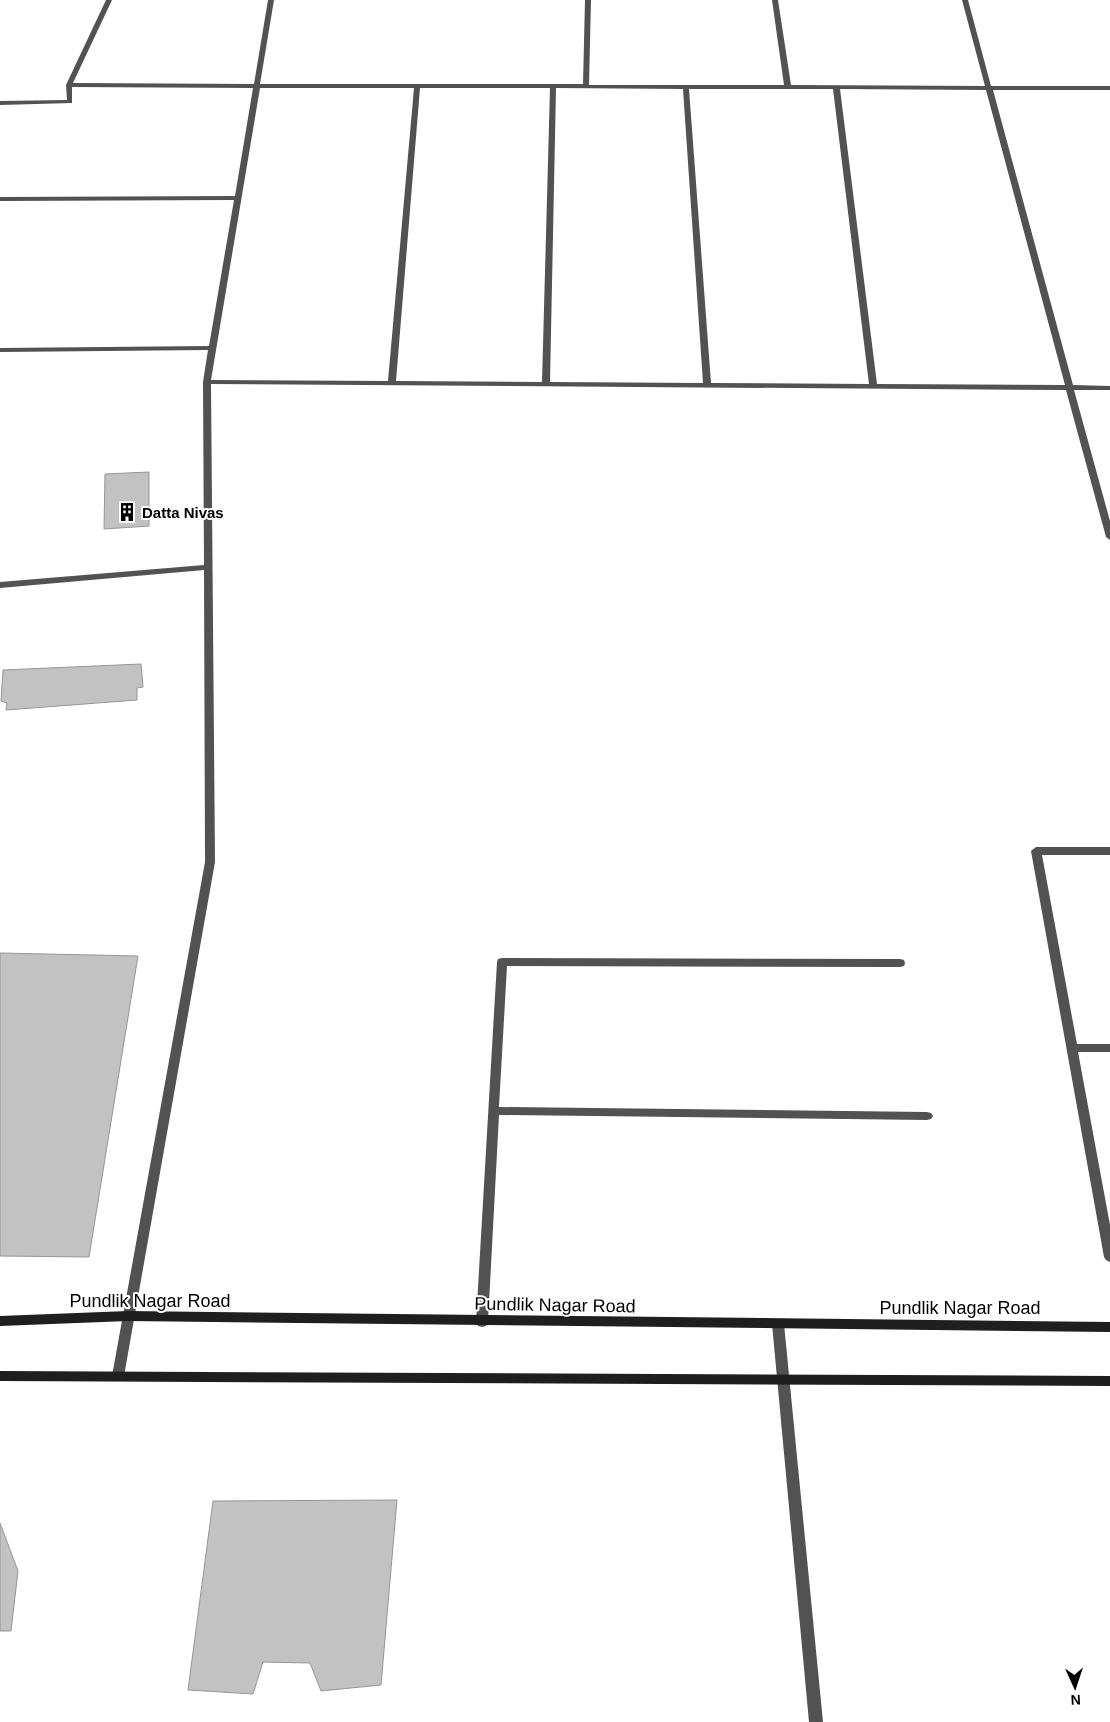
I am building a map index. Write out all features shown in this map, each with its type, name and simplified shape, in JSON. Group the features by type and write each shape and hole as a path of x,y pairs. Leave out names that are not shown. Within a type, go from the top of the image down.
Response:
{"main road":[{"name":"Pundlik Nagar Road","path":"0,1321 128,1316 482,1322 1110,1327"},
{"path":"0,1376 1110,1381"}],"street":[{"path":"0,103 70,102 69,85 109,0"},
{"path":"118,1376 210,862 207,382 271,0"},
{"path":"586,86 588,0"},
{"path":"775,0 788,87"},
{"path":"965,0 1110,537"},
{"path":"69,85 1110,88"},
{"path":"392,383 417,86"},
{"path":"546,384 553,86"},
{"path":"686,87 707,385"},
{"path":"836,87 874,386"},
{"path":"0,199 239,198"},
{"path":"0,350 213,348"},
{"path":"207,382 1110,388"},
{"path":"0,585 208,567"},
{"path":"1110,851 1036,851 1110,1257"},
{"path":"482,1322 502,962 900,963"},
{"path":"1072,1048 1110,1048"},
{"path":"494,1111 926,1116"},
{"path":"778,1324 816,1722"}],"building":[{"name":"Datta Nivas","path":"149,472 149,526 104,529 105,474"},
{"path":"141,664 143,687 137,688 137,700 6,710 7,703 1,701 3,670"},
{"path":"0,953 138,956 89,1257 0,1256"},
{"path":"397,1500 381,1685 321,1691 310,1663 263,1662 253,1694 188,1690 213,1501"},
{"path":"0,1523 18,1571 11,1631 0,1631"}],"place":[{"name":"Datta Nivas","path":"127,512"}]}
